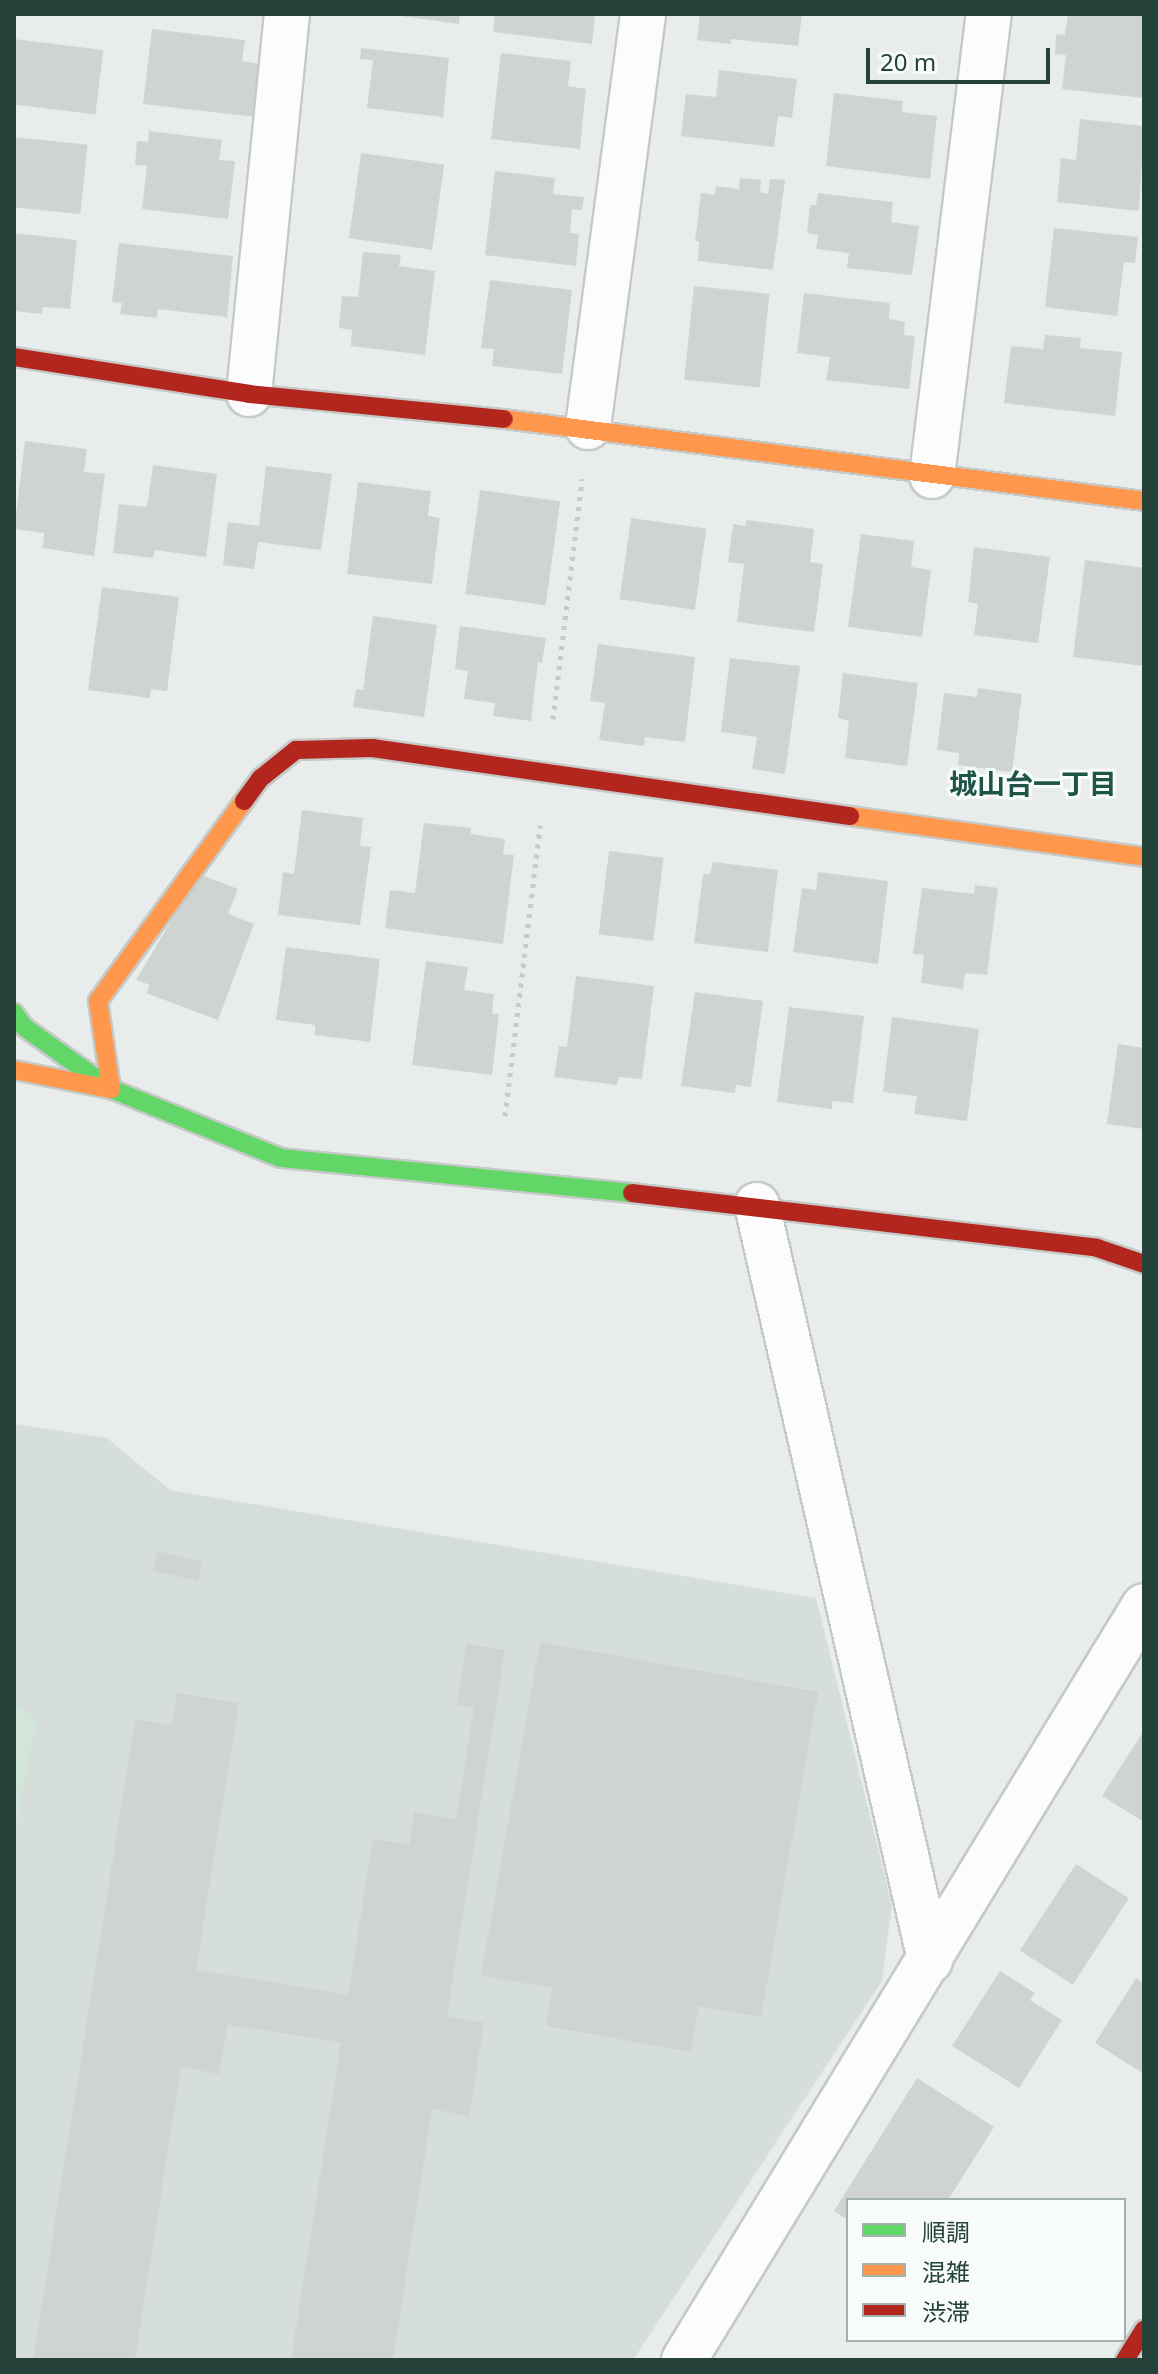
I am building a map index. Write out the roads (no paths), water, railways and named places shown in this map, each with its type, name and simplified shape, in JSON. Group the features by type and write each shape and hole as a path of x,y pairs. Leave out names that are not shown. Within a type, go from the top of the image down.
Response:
{"street":[{"path":"249,394 287,14"},
{"path":"588,427 643,14"},
{"path":"932,476 989,14"},
{"path":"14,357 249,394 588,427 932,476 1144,501"},
{"path":"111,1089 98,1001 261,778 296,750 372,748 1144,857"},
{"path":"14,1013 24,1027 111,1089"},
{"path":"14,1070 111,1089 281,1158 757,1205 1097,1248 1144,1264"},
{"path":"757,1205 930,1960"},
{"path":"684,2360 1144,1606"},
{"path":"1125,2360 1144,2330"}],"district":[{"name":"城山台一丁目","path":"1033,783"}]}
